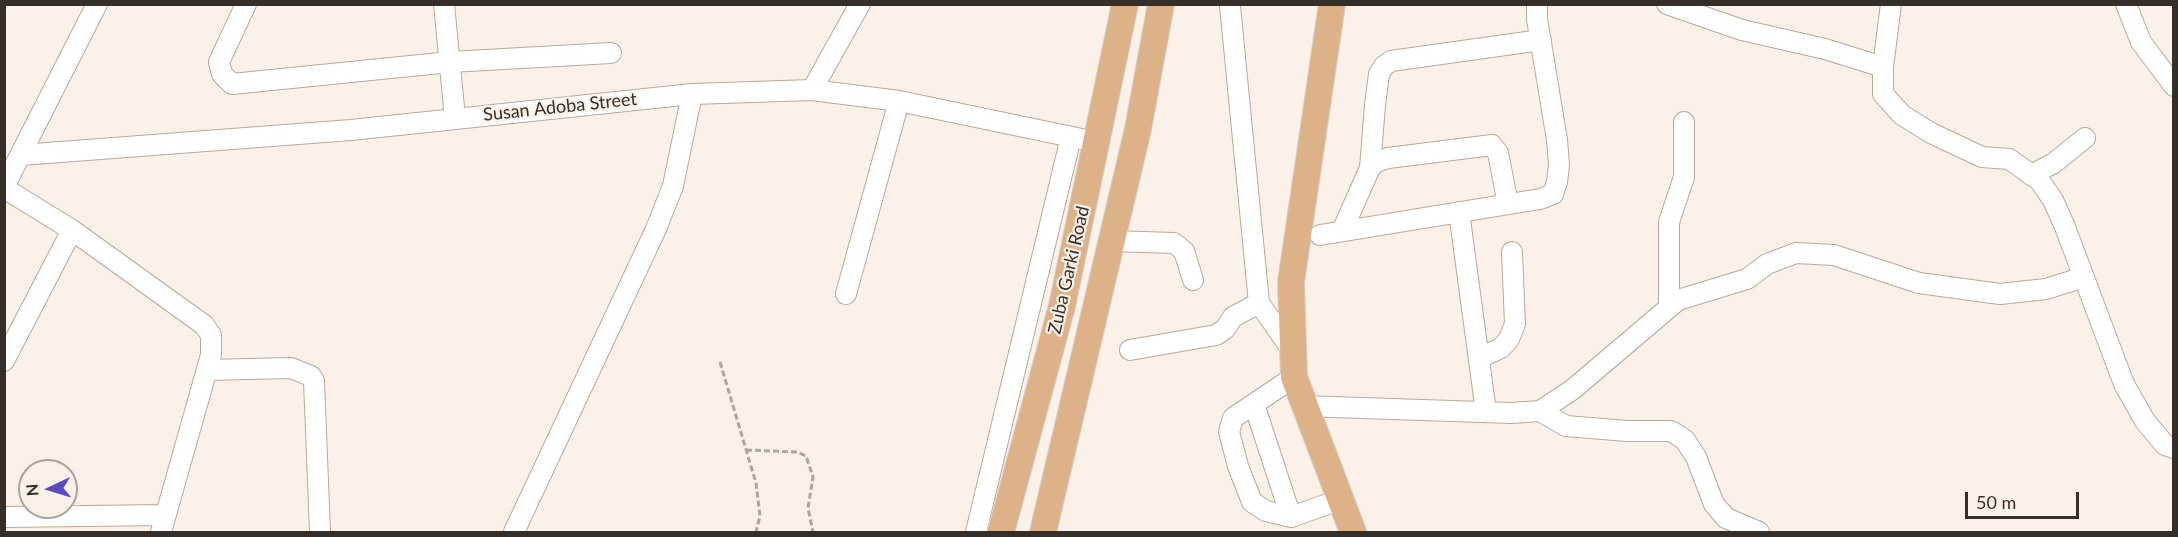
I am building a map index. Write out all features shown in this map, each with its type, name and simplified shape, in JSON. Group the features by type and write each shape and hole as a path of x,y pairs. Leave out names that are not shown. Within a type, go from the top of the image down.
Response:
{"main road":[{"name":"Zuba Garki Road","path":"1001,532 1062,306 1125,4"},
{"name":"Zuba Garki Road","path":"1043,532 1138,129 1161,4"},
{"path":"1332,4 1291,282 1294,365 1303,406 1353,532"}],"street":[{"path":"4,517 163,524 211,355 211,335 204,325 72,230 4,187 97,4"},
{"path":"246,4 219,62 222,74 232,84 450,62 611,53"},
{"path":"444,4 455,118"},
{"path":"812,90 860,4"},
{"path":"1320,235 1540,199 1553,194 1557,182 1557,140 1537,4"},
{"path":"1667,4 1742,30 1825,49 1883,67"},
{"path":"1891,4 1883,67 1883,94 1902,115 1930,133 1983,157 2009,159 2039,180 2053,200 2124,384 2145,421 2165,445 2174,448"},
{"path":"2126,4 2141,42 2174,86"},
{"path":"1230,6 1259,303 1294,365 1254,404 1233,418 1229,432 1238,466 1252,502 1266,511 1291,517 1339,500"},
{"path":"1342,231 1370,168 1379,74 1384,66 1391,61 1541,40"},
{"name":"Susan Adoba Street","path":"21,155 351,130 692,94 812,90 899,101 1096,142"},
{"path":"514,532 656,229 673,186 692,94"},
{"path":"846,294 899,101"},
{"path":"1669,306 1669,222 1684,177 1684,122"},
{"path":"976,532 1071,137"},
{"path":"2031,175 2054,163 2085,138"},
{"path":"1370,168 1376,162 1388,159 1492,145 1498,153 1508,204"},
{"path":"1459,212 1486,412"},
{"path":"4,361 72,230"},
{"path":"1112,241 1174,243 1184,251 1193,280"},
{"path":"1479,358 1501,348 1509,339 1515,324 1512,252"},
{"path":"1540,411 1572,390 1678,300 1747,279 1767,264 1796,252 1834,255 1891,276 1919,283 2000,294 2046,289 2084,277"},
{"path":"1130,350 1216,335 1225,329 1233,317 1259,303"},
{"path":"207,370 291,368 299,369 311,376 314,381 320,532"},
{"path":"1254,404 1291,517"},
{"path":"1303,406 1486,412 1540,411 1566,426 1627,431 1671,430 1684,440 1696,457 1714,504 1726,518 1760,532"}],"path":[{"path":"720,362 759,502 760,516 756,532"},
{"path":"746,450 797,452 806,456 813,477 808,507 813,532"}]}
